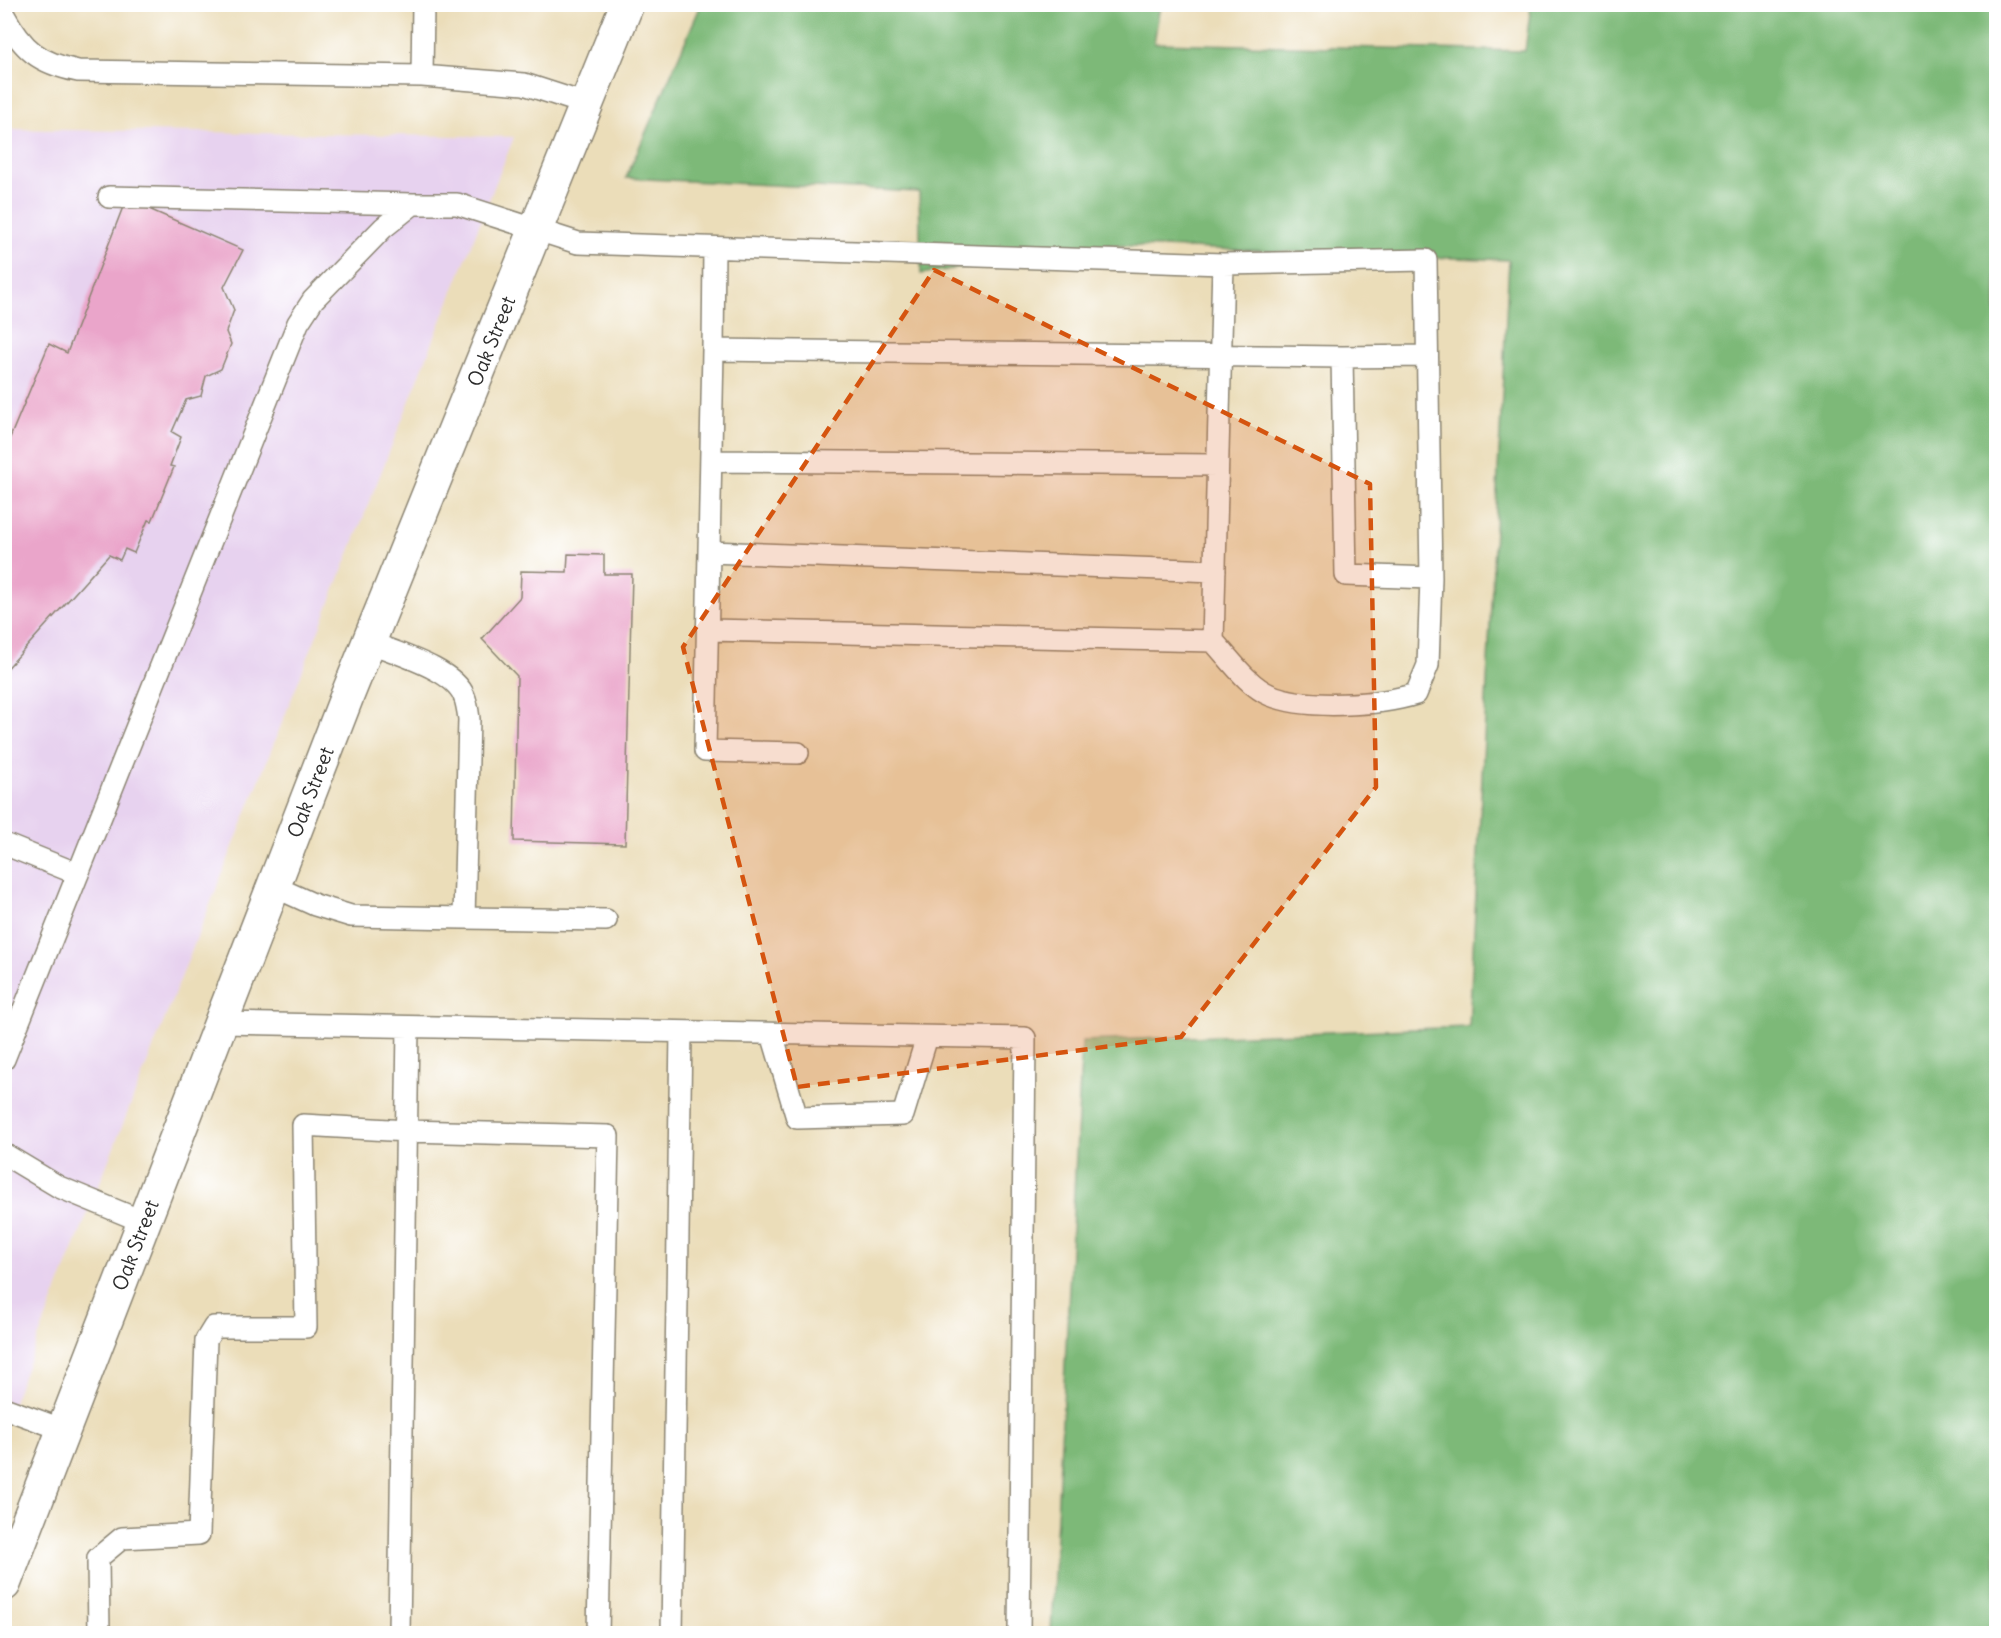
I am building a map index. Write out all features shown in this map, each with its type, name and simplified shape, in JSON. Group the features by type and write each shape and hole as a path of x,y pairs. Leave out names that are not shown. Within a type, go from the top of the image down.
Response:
{"street":[{"name":"Oak Street","path":"4,1584 369,642 627,4"}],"lane":[{"path":"422,76 423,4"},
{"path":"4,15 15,34 32,53 54,66 78,71 422,76 524,84 586,104"},
{"path":"109,197 457,204 578,243 1223,264 1426,260 1431,578 1428,664 1416,694 1395,700 1361,704 1309,702 1269,695 1247,678 1213,641 1223,264"},
{"path":"4,1059 298,323 313,300 383,228 413,204"},
{"path":"714,248 705,751 798,753"},
{"path":"712,350 1221,357 1427,356"},
{"path":"1342,357 1346,575 1431,578"},
{"path":"711,462 1218,465"},
{"path":"709,552 1215,571"},
{"path":"708,630 1213,641"},
{"path":"369,642 444,674 456,683 464,696 469,719 464,918"},
{"path":"4,844 78,874"},
{"path":"273,886 315,905 351,916 606,920"},
{"path":"220,1023 1025,1038 1019,1634"},
{"path":"399,1634 408,1026"},
{"path":"672,1634 681,1032"},
{"path":"772,1034 797,1118 903,1115 927,1036"},
{"path":"99,1634 98,1558 122,1538 199,1534 206,1340 214,1327 306,1327 303,1125 406,1131 608,1136 598,1634"},
{"path":"4,1154 59,1187 144,1222"},
{"path":"4,1408 64,1430"}],"highlighted area":[{"path":"934,270 1370,484 1376,787 1181,1037 797,1087 683,647"}],"shaded area":[{"path":"5,129 514,137 5,1422"}],"green space":[{"path":"701,5 1160,5 1154,43 1525,51 1531,5 1996,5 1996,1633 1051,1633 1082,1041 1469,1027 1509,260 1105,245 921,274 919,192 626,178"}],"building":[{"path":"126,199 243,250 224,287 234,310 226,332 231,344 221,369 206,376 201,396 186,400 172,432 181,437 170,466 174,467 152,521 148,520 134,553 125,549 120,560 109,555 4,672 4,452 49,344 67,353"},
{"path":"568,554 604,555 604,574 632,574 625,844 514,841 517,676 482,639 520,597 521,571 567,572"}]}
